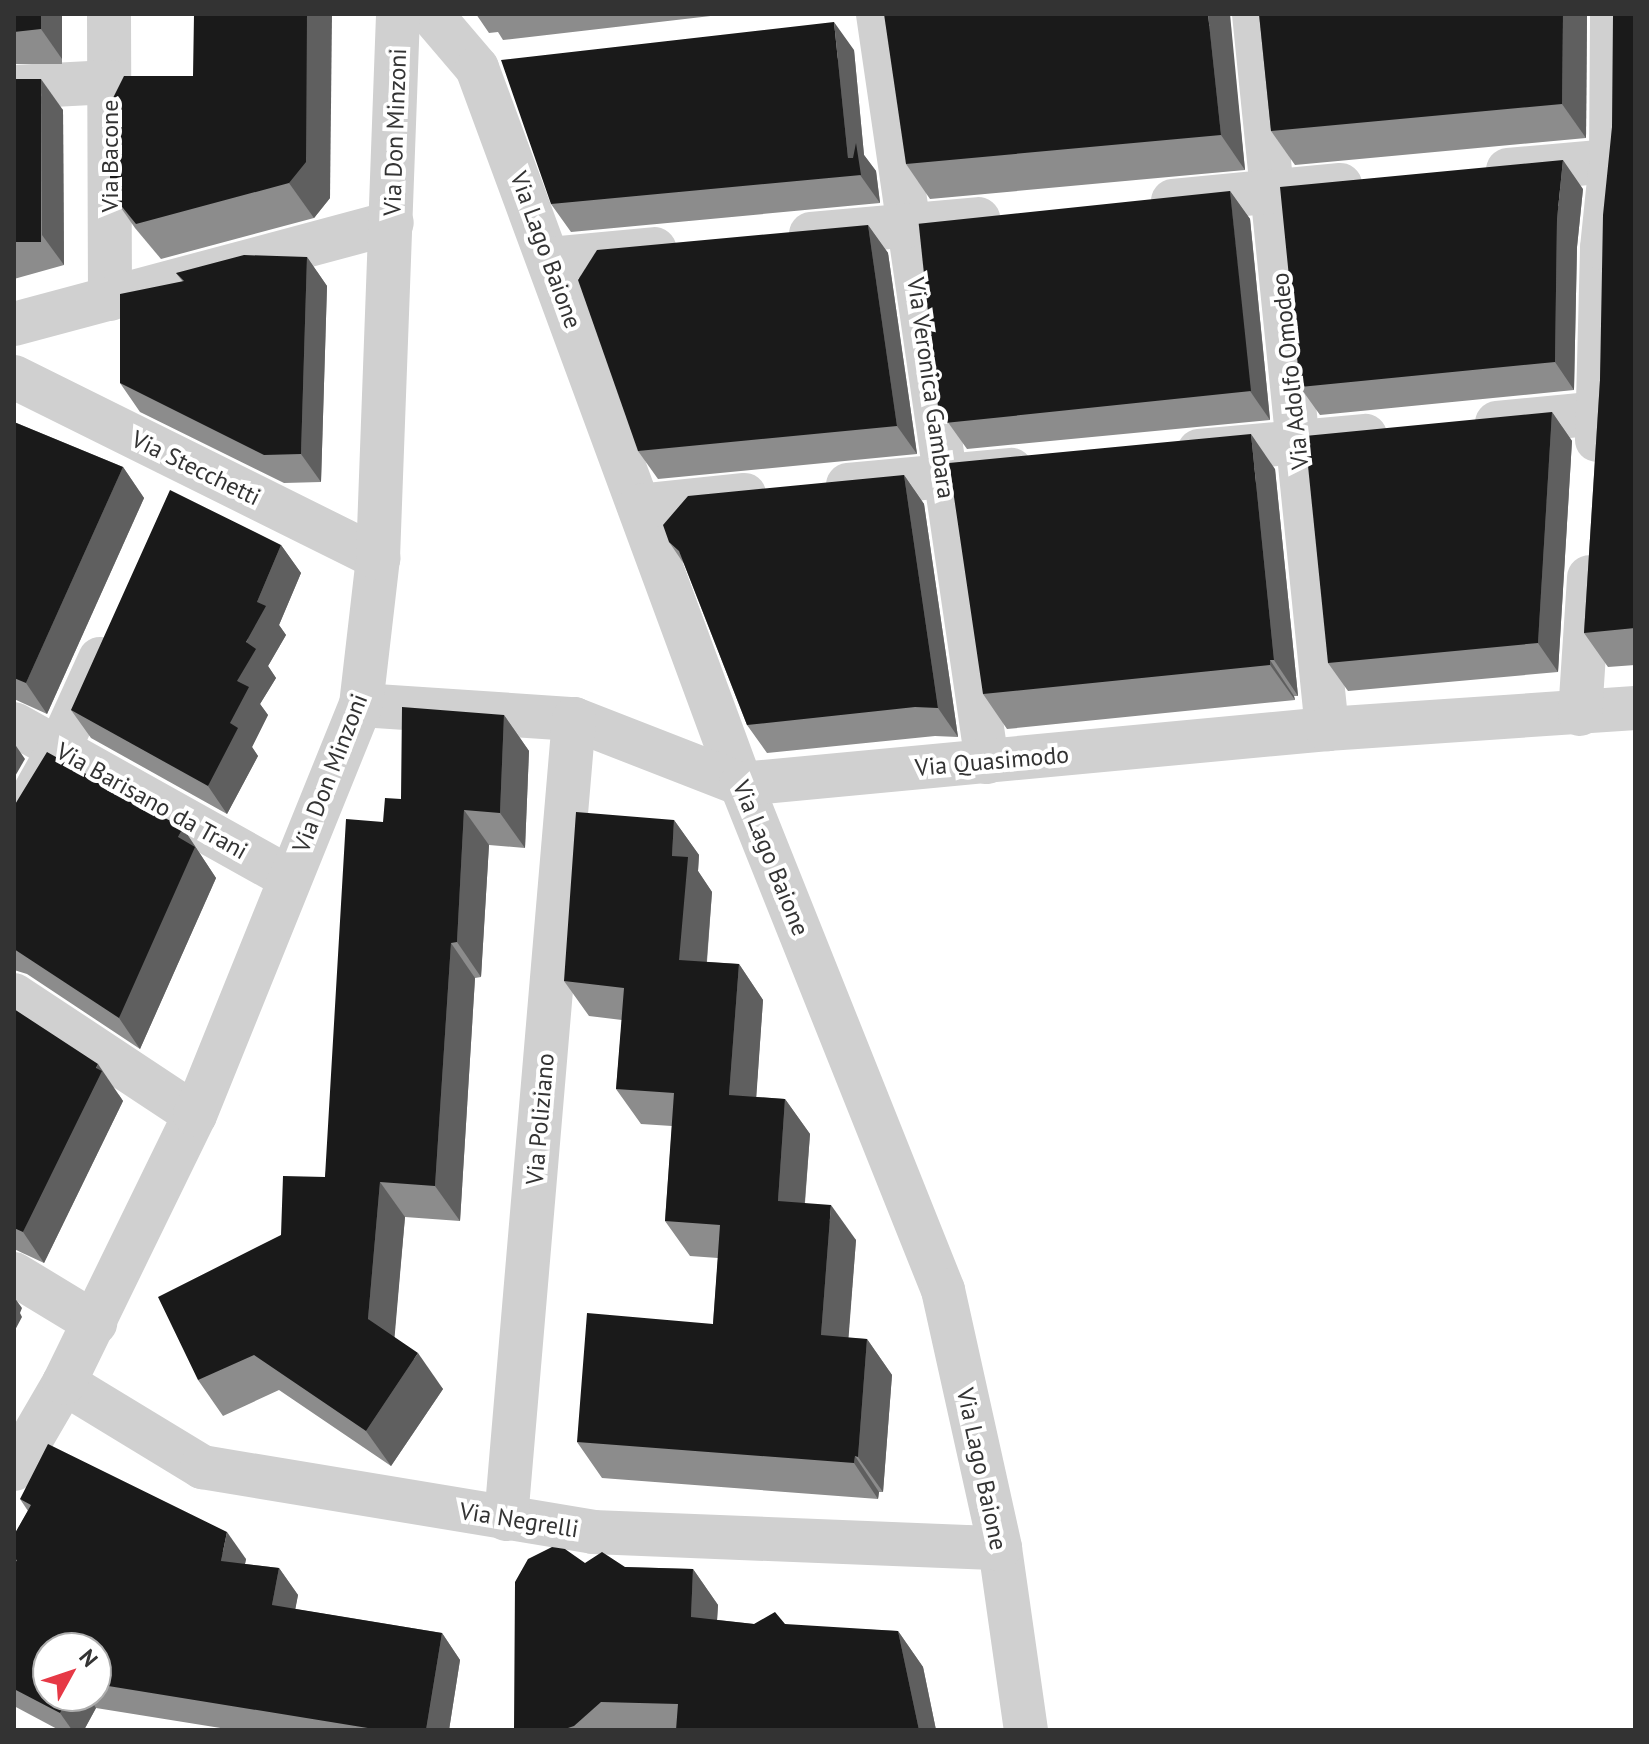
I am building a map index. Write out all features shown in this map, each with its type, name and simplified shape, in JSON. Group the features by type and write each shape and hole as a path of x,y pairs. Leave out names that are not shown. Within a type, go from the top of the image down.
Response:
{"street":[{"name":"Via Bacone","path":"109,14 110,299"},
{"name":"Via Don Minzoni","path":"14,1469 95,1323 195,1115 361,705 378,558 398,14"},
{"name":"Via Lago Baione","path":"431,14 477,68 550,259 741,784 943,1290 1000,1548 1026,1730"},
{"name":"Via Adolfo Omodeo","path":"1254,14 1327,729"},
{"path":"1595,477 1618,247 1611,161 1612,14"},
{"path":"867,20 922,20"},
{"name":"Via Veronica Gambara","path":"867,20 907,225 987,762"},
{"path":"477,68 523,63"},
{"path":"14,87 110,82"},
{"path":"1472,173 1611,161"},
{"path":"1129,205 1380,182"},
{"path":"767,238 1018,215"},
{"path":"14,324 392,223"},
{"path":"550,259 690,246"},
{"name":"Via Stecchetti","path":"14,377 378,558"},
{"path":"1456,427 1599,413"},
{"path":"1159,455 1409,431"},
{"path":"168,506 187,463"},
{"path":"639,506 1052,466"},
{"path":"1580,714 1591,540"},
{"path":"14,829 59,749 117,620"},
{"name":"Via Quasimodo","path":"361,705 574,719 741,784 1327,729 1635,708"},
{"name":"Via Poliziano","path":"506,1519 574,719"},
{"name":"Via Barisano da Trani","path":"14,724 290,878"},
{"path":"14,995 195,1115"},
{"path":"14,1274 95,1323"},
{"name":"Via Negrelli","path":"64,1383 202,1467 593,1532 1000,1548"}],"building":[{"path":"14,14 41,14 41,29 14,32"},
{"path":"194,14 307,14 306,162 289,183 136,224 110,192 110,104 124,76 193,76"},
{"path":"884,14 1208,14 1221,135 906,164"},
{"path":"1259,14 1563,14 1562,104 1271,131"},
{"path":"1613,14 1635,14 1635,628 1584,633 1600,380 1603,215 1612,127"},
{"path":"834,22 848,158 853,158 856,143 861,175 551,204 501,60"},
{"path":"14,79 41,79 41,242 14,242"},
{"path":"1563,160 1557,219 1555,362 1300,387 1280,187"},
{"path":"1230,191 1251,391 940,424 919,224"},
{"path":"868,225 897,426 638,451 578,280 597,250"},
{"path":"244,255 307,257 301,454 264,455 120,383 120,294 184,281 176,273"},
{"path":"1552,412 1538,643 1328,663 1305,436"},
{"path":"14,422 123,467 26,683 14,678"},
{"path":"1251,434 1274,660 1270,660 1270,665 983,694 949,463"},
{"path":"904,475 938,708 915,707 747,725 679,551 669,542 663,525 688,496"},
{"path":"170,490 281,545 257,602 266,606 246,642 256,649 237,681 249,687 230,723 238,728 208,786 71,710"},
{"path":"402,707 504,715 500,813 464,810 457,942 451,943 435,1186 380,1182 368,1319 418,1353 366,1431 254,1355 198,1380 158,1297 281,1235 283,1176 325,1177 346,819 383,822 385,798 401,799"},
{"path":"47,752 183,828 178,837 195,847 119,1018 14,949 14,806"},
{"path":"576,812 674,820 672,856 688,857 679,960 739,964 729,1095 785,1099 778,1201 831,1205 821,1335 867,1339 858,1457 855,1456 854,1463 577,1442 587,1313 713,1324 720,1225 665,1221 674,1093 616,1089 624,988 564,981"},
{"path":"14,1009 98,1064 96,1068 102,1071 23,1232 14,1228"},
{"path":"48,1444 227,1532 221,1561 279,1568 272,1605 442,1633 426,1730 380,1730 112,1687 112,1632 32,1632 32,1698 14,1689 14,1565 17,1560 14,1559 14,1535 31,1505 20,1499"},
{"path":"552,1547 565,1549 585,1563 602,1552 625,1567 693,1569 691,1617 754,1624 775,1612 785,1624 898,1631 919,1730 676,1730 678,1704 601,1702 574,1726 562,1730 514,1730 515,1582 528,1559"}]}
